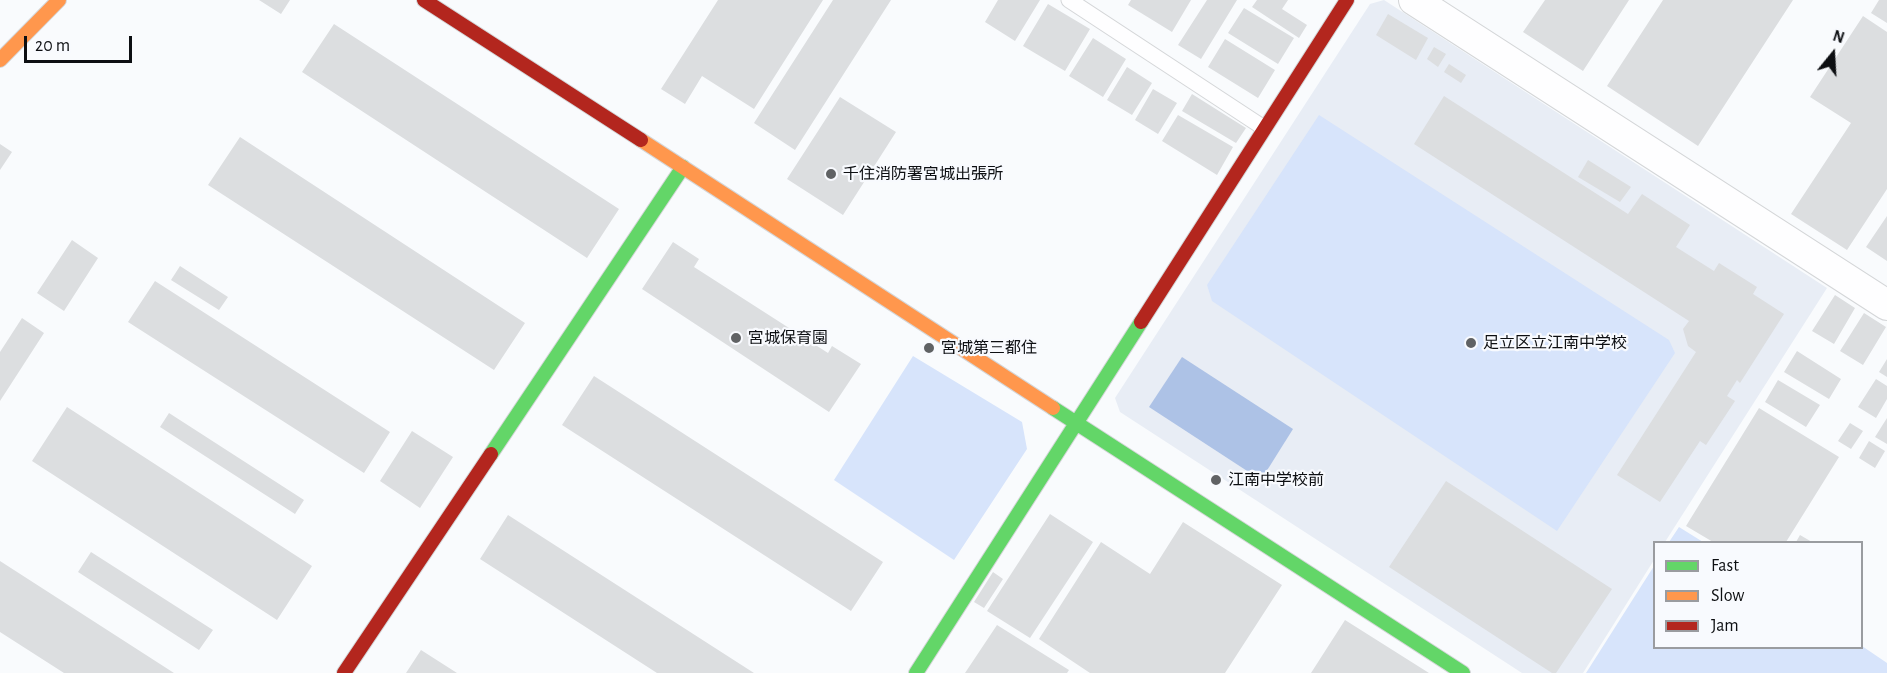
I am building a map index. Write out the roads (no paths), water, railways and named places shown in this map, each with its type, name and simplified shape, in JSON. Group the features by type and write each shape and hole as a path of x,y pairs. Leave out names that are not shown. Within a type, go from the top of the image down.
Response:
{"street":[{"path":"0,60 59,0"},
{"path":"424,0 1463,673"},
{"path":"916,673 1347,0"},
{"path":"1414,0 1887,305"},
{"path":"344,673 683,167"}],"lane":[{"path":"1069,0 1264,128"}],"place":[{"name":"千住消防署宮城出張所","path":"831,174"},
{"name":"宮城保育園","path":"736,338"},
{"name":"足立区立江南中学校","path":"1471,343"},
{"name":"宮城第三都住","path":"929,348"},
{"name":"江南中学校前","path":"1216,480"}]}
